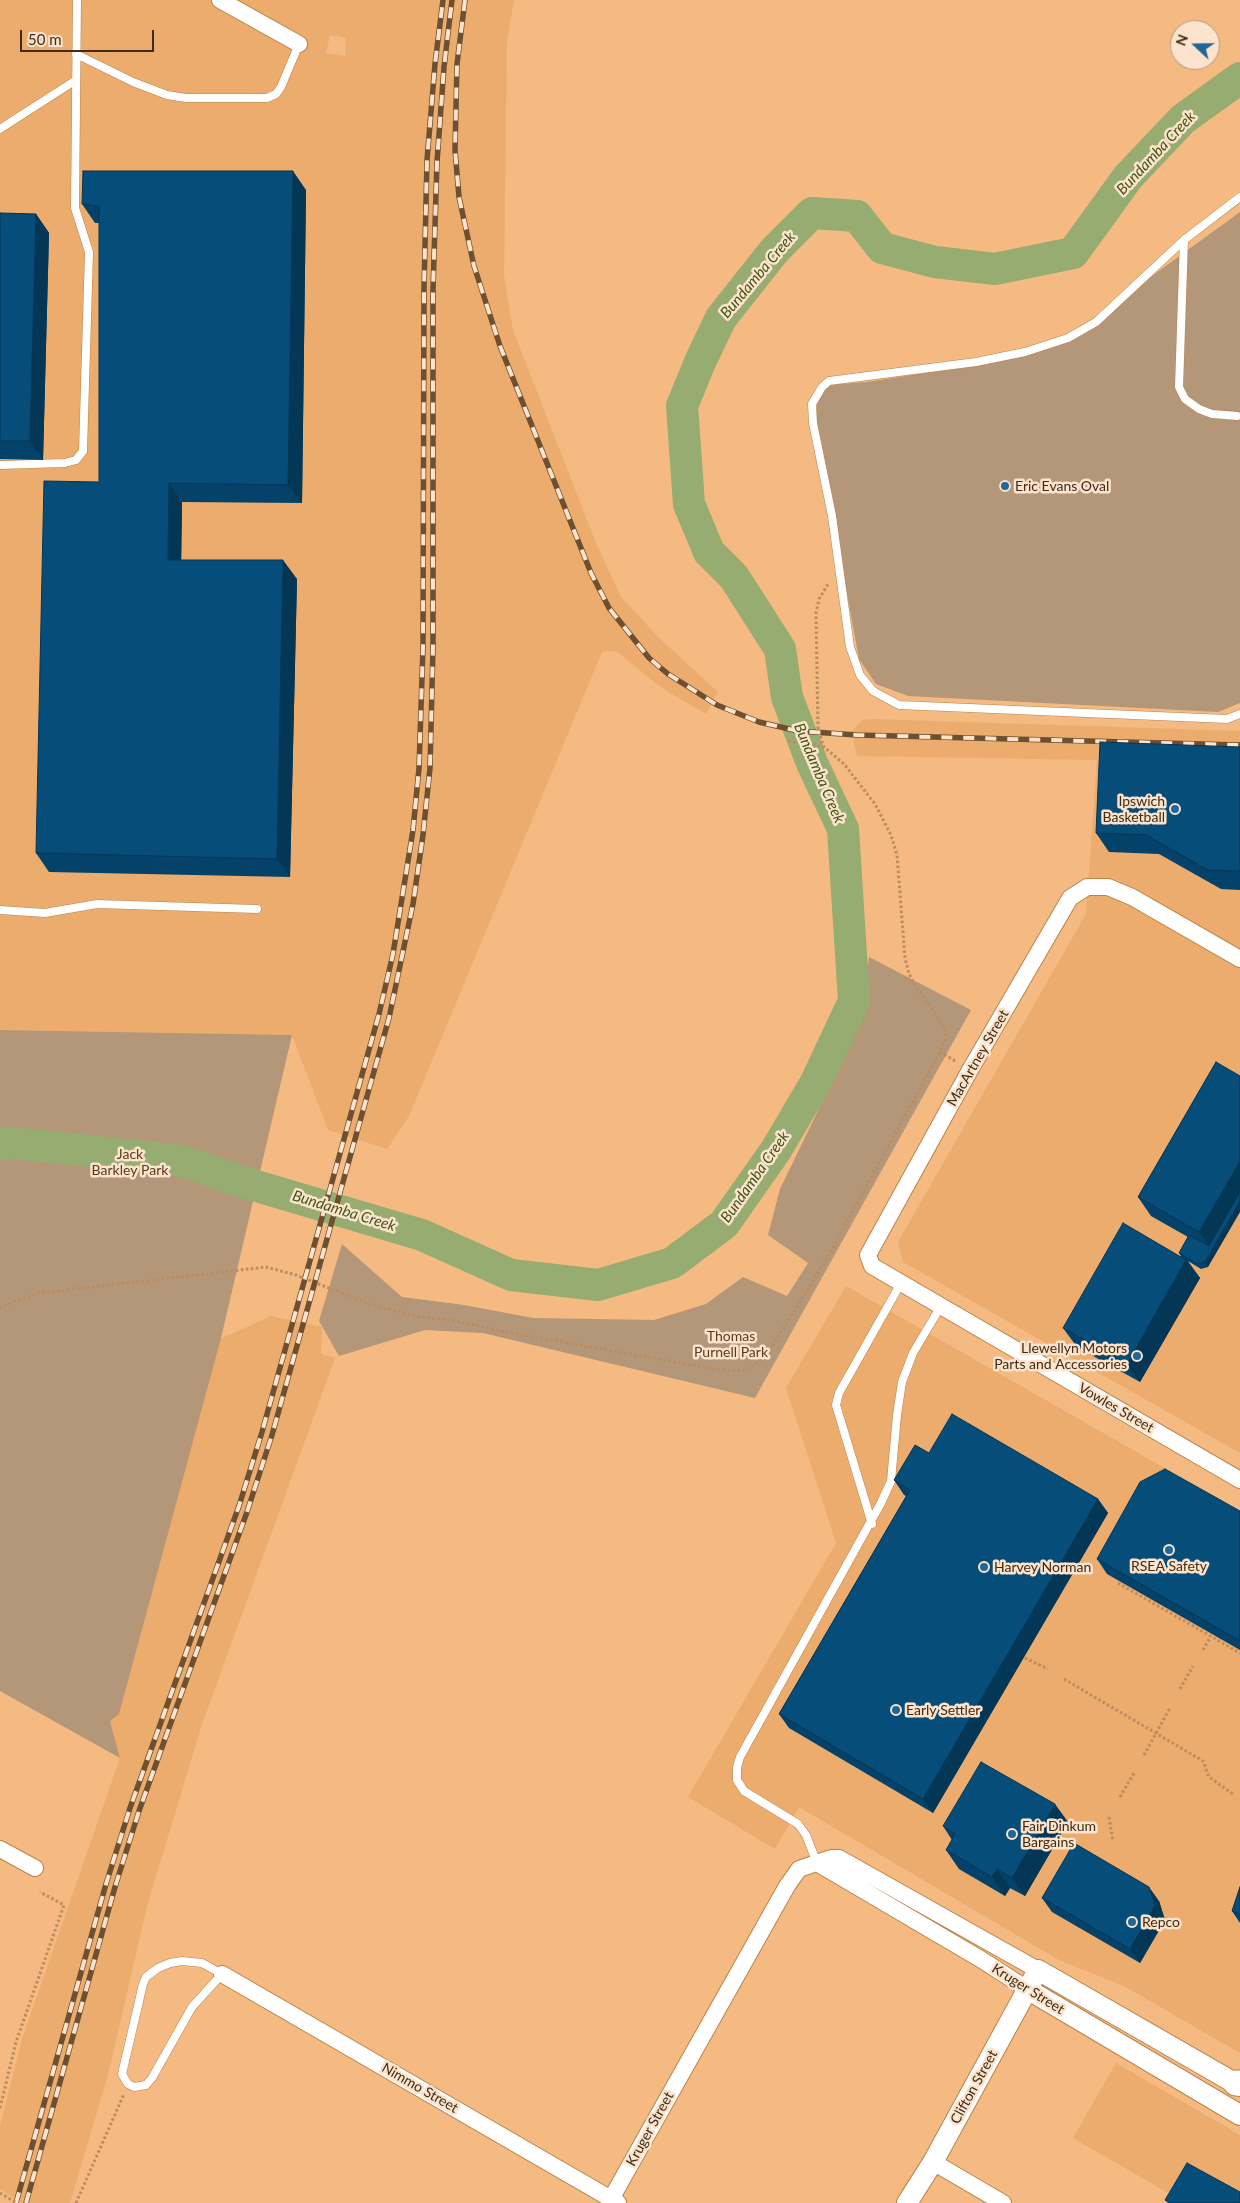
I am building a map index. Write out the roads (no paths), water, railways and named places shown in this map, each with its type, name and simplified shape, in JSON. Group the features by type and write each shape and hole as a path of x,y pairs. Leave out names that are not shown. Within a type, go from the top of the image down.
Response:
{"street":[{"path":"220,0 299,44"},
{"name":"MacArtney Street","path":"868,1255 966,1078 1070,898 1087,887 1108,886 1132,897 1240,959"},
{"name":"Vowles Street","path":"868,1255 872,1266 900,1283 1240,1480"},
{"path":"0,1849 35,1868"},
{"name":"Kruger Street","path":"614,2201 787,1886 799,1869 831,1858 839,1858 1038,1970 1240,2114"},
{"name":"Kruger Street","path":"817,1863 982,1960 1027,1989 1239,2084"},
{"name":"Clifton Street","path":"907,2203 933,2162 1038,1970"},
{"name":"Nimmo Street","path":"222,1974 614,2201"},
{"path":"933,2162 1003,2203"}],"lane":[{"path":"0,464 65,463 76,460 83,451 89,252 75,208 77,0"},
{"path":"76,54 133,82 166,95 186,98 267,98 276,94 281,87 299,44"},
{"path":"0,129 76,80"},
{"path":"1240,197 1184,240 1096,322 1068,338 1025,352 976,362 829,381 822,387 812,404 813,422 832,516 850,647 860,675 873,691 899,705 1227,719 1240,714"},
{"path":"1184,240 1179,387 1185,399 1199,409 1212,414 1237,416"},
{"path":"0,910 45,913 97,904 257,909"},
{"path":"872,1524 836,1405 843,1386 900,1283"},
{"path":"817,1863 806,1835 798,1824 744,1791 738,1780 737,1767 740,1757 872,1524 891,1481 902,1382 913,1354 941,1306"},
{"path":"182,1961 202,1963 222,1974 192,2007 152,2078 140,2087 128,2084 122,2074 146,1977 158,1968 182,1961"}],"waterway":[{"name":"Bundamba Creek","path":"0,1144 12,1143 183,1161 236,1180 422,1235 511,1275 598,1285 672,1263 724,1224 776,1150 816,1082 854,1001 843,829 812,763 787,697 780,649 734,577 709,552 689,504 682,406 700,362 721,318 774,251 812,213 857,216 882,248 935,262 995,269 1073,253 1128,177 1183,119 1240,78"}],"railway":[{"path":"16,2203 106,1884 130,1808 239,1506 262,1432 379,1014 393,954 413,830 419,768 423,647 424,289 427,160 435,64 443,0"},
{"path":"26,2203 115,1887 139,1811 247,1512 272,1435 389,1018 413,904 430,768 433,647 433,289 437,162 444,67 452,0"},
{"path":"465,0 457,64 455,150 459,197 474,266 500,346 591,573 609,608 649,658 668,674 717,705 759,722 798,731 857,735 1240,745"}],"place":[{"name":"Eric Evans Oval","path":"1005,486"},
{"name":"Ipswich Basketball","path":"1175,809"},
{"name":"Llewellyn Motors Parts and Accessories","path":"1137,1356"},
{"name":"RSEA Safety","path":"1169,1550"},
{"name":"Harvey Norman","path":"984,1567"},
{"name":"Early Settler","path":"896,1710"},
{"name":"Fair Dinkum Bargains","path":"1012,1834"},
{"name":"Repco","path":"1132,1922"}],"park label":[{"name":"Jack Barkley Park","path":"130,1162"},
{"name":"Thomas Purnell Park","path":"731,1344"}]}
